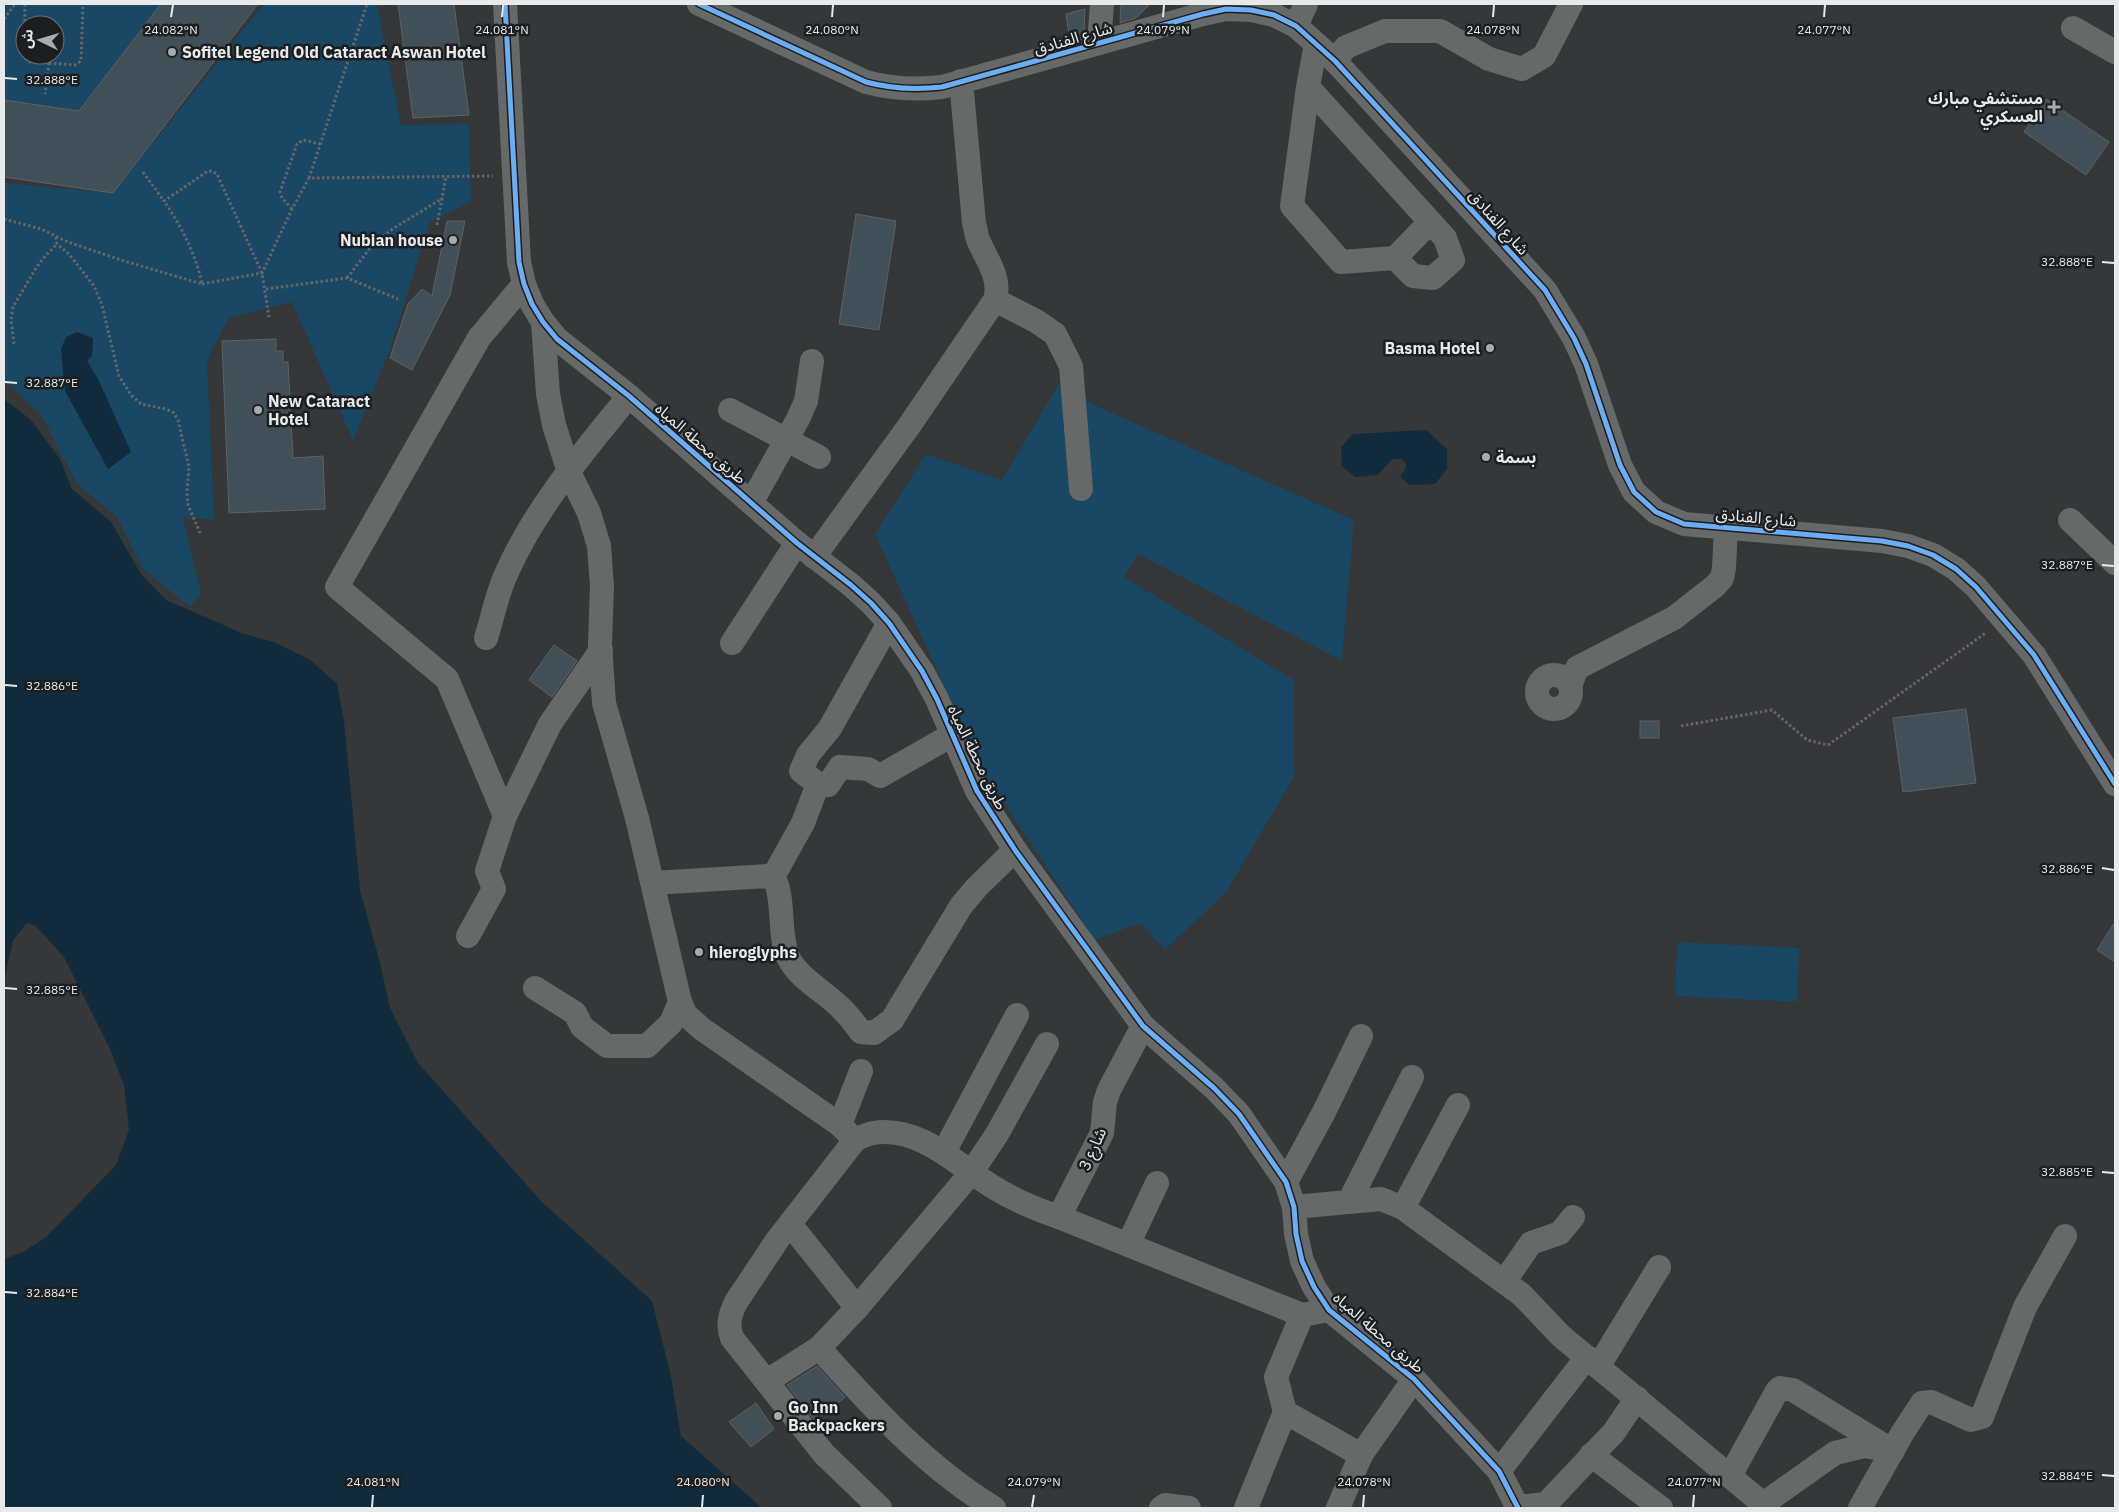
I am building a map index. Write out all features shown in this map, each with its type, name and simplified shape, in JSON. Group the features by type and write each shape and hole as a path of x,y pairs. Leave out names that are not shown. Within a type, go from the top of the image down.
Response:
{"street":[{"name":"طريق محطة المياه","path":"505,4 519,262 524,284 532,304 543,322 568,348 629,396 750,503 871,603 889,623 922,671 937,699 977,791 1014,850 1143,1026 1214,1088 1239,1114 1286,1182 1294,1207 1296,1234 1302,1262 1314,1287 1329,1310 1414,1379 1500,1471 1518,1508"},
{"name":"شارع الفنادق","path":"699,4 866,82 884,87 923,89 961,82 1227,7 1266,14 1296,26 1335,62 1545,290 1574,338 1586,364 1620,465 1634,492 1656,512 1684,524 1882,541 1908,546 1932,555 1956,569 1976,586 2034,655 2113,773"},
{"path":"1099,44 1102,4"},
{"path":"1296,26 1306,4"},
{"path":"1335,62 1346,47 1385,32 1440,31 1489,58 1522,69 1544,56 1571,4"},
{"path":"2074,28 2115,52"},
{"path":"1316,44 1308,87 1292,206 1341,262 1395,258 1430,222"},
{"path":"732,643 909,426 995,300 998,290 997,279 978,239 974,222 961,82"},
{"path":"1308,87 1446,238 1453,260 1433,278 1414,276 1395,258"},
{"path":"505,816 447,679 338,587 480,338 524,284"},
{"path":"995,300 1036,321 1055,334 1071,366 1080,489"},
{"path":"543,322 548,394 554,425 569,472 589,513 599,546 602,586 600,650 604,704 637,818 680,1002 686,1015 702,1029 848,1133 891,1132 915,1138 944,1152 971,1173 1030,1207 1302,1315 1329,1310"},
{"path":"750,503 806,401 812,361"},
{"path":"486,638 506,573 533,524 569,472 629,396"},
{"path":"730,410 819,457"},
{"path":"2070,520 2115,563"},
{"path":"1570,686 1577,668 1674,618 1715,586 1722,578 1726,527"},
{"path":"889,623 830,728 808,755 801,771 818,784 828,785 840,767 868,769 880,776 952,735"},
{"path":"468,936 494,889 487,871 505,816 550,724 600,650"},
{"path":"773,878 803,823 818,784"},
{"path":"653,883 768,876 773,878 778,888 783,943 789,959 799,972 842,1009 861,1032 874,1032 892,1020 961,906 1014,850"},
{"path":"535,988 575,1013 582,1027 607,1046 648,1046 671,1023 680,1002"},
{"path":"944,1152 1017,1015"},
{"name":"شارع 3","path":"1059,1217 1102,1133 1105,1102 1109,1090 1143,1026"},
{"path":"1286,1182 1362,1036"},
{"path":"766,1381 819,1348 856,1308 971,1173 997,1134 1047,1044"},
{"path":"862,1071 848,1133 790,1224 736,1302 731,1312 729,1324 732,1338 824,1454 880,1508"},
{"path":"1350,1200 1412,1076"},
{"path":"1403,1208 1458,1104"},
{"path":"1128,1245 1157,1183"},
{"path":"1294,1207 1350,1200 1381,1199 1403,1208 1532,1304 1561,1336 1765,1506 1834,1453 1864,1446 1893,1451"},
{"path":"1504,1282 1531,1243 1560,1233 1573,1217"},
{"path":"790,1224 856,1308"},
{"path":"1860,1508 1922,1403 1931,1402 1971,1420 1982,1417 2025,1307 2065,1236"},
{"path":"1500,1471 1593,1362 1659,1267"},
{"path":"1246,1508 1285,1412 1276,1377 1302,1315"},
{"path":"819,1348 873,1408 931,1463 964,1490 994,1508"},
{"path":"1338,1508 1361,1455 1414,1379"},
{"path":"1730,1476 1780,1388 1793,1390 1893,1451"},
{"path":"1518,1508 1546,1504 1614,1432 1637,1398"},
{"path":"1285,1412 1361,1455"},
{"path":"1591,1455 1661,1508"},
{"path":"1160,1508 1165,1506 1189,1508"}],"path":[{"path":"4,19 15,4"},
{"path":"65,64 76,65 81,61 83,4"},
{"path":"262,273 309,178 367,4"},
{"path":"45,94 49,65"},
{"path":"292,209 282,198 280,192 297,144 303,140 320,144"},
{"path":"164,200 208,171 215,172 262,273 269,317"},
{"path":"143,172 180,223 199,268 202,284"},
{"path":"438,225 446,176"},
{"path":"309,178 514,176"},
{"path":"347,278 374,243 394,228 443,198"},
{"path":"4,219 41,229 56,237 120,260 202,284 262,273"},
{"path":"56,237 57,244 69,254 94,286 102,306 119,376 132,395 141,404 166,409 174,413 178,420 189,467 188,505 200,533"},
{"path":"14,344 10,320 13,307 44,256 57,244"},
{"path":"265,289 347,278 398,299"},
{"path":"1681,726 1772,710 1807,740 1828,745 2004,620"}],"shaded area":[{"path":"4,4 161,4 79,111 4,100"},
{"path":"264,4 377,4 401,125 469,124 471,202 430,222 390,349 353,441 292,302 229,318 207,360 214,520 183,517 201,594 190,607 142,568 117,517 78,485 44,419 4,379 4,183 113,193"},
{"path":"77,332 93,338 92,356 87,361 98,379 131,452 108,469 65,391 61,349 66,337"},
{"path":"1058,385 1103,409 1354,520 1342,661 1138,554 1124,577 1294,680 1294,777 1227,891 1165,950 1140,923 1095,940 983,771 875,534 926,454 1002,480"},
{"path":"4,399 31,420 60,459 72,489 111,522 141,574 166,600 244,634 274,642 309,659 337,684 344,721 360,890 390,1008 418,1063 543,1203 652,1301 670,1372 681,1436 762,1508 4,1508 4,1259 23,1252 46,1237 86,1196 116,1165 129,1130 124,1085 109,1047 64,957 36,926 27,923 13,940 4,981"},
{"path":"1426,430 1447,449 1447,469 1435,484 1410,485 1400,477 1405,470 1406,463 1401,459 1392,459 1378,475 1355,477 1342,466 1341,447 1353,434"},
{"path":"1677,942 1799,948 1797,1002 1675,996"}],"building":[{"name":"Sofitel Legend Old Cataract Aswan Hotel","path":"161,4 258,4 113,193 4,177 4,100 79,111"},
{"path":"398,4 454,4 469,115 413,118"},
{"path":"1121,4 1150,4 1136,18 1120,23"},
{"path":"1085,9 1084,33 1069,35 1066,14"},
{"path":"2046,99 2109,142 2086,175 2024,132"},
{"path":"856,214 896,221 879,330 839,324"},
{"path":"447,221 465,221 450,295 412,370 390,358 408,304 422,289 432,296"},
{"name":"New Cataract Hotel","path":"276,339 276,351 283,351 283,362 288,362 293,458 323,456 325,509 229,513 222,341"},
{"path":"554,645 577,661 552,697 529,680"},
{"path":"1966,709 1976,783 1903,792 1893,718"},
{"path":"1640,721 1659,721 1659,738 1640,738"},
{"path":"2115,922 2115,962 2097,950"},
{"path":"817,1366 845,1397 815,1421 787,1385"},
{"path":"756,1403 774,1429 751,1447 729,1422"}],"cycle path":[{"path":"505,4 519,262 524,284 532,304 543,322 557,339 629,396 797,543 851,585 889,623 922,671 937,699 977,791 1015,850 1143,1026 1214,1088 1239,1114 1286,1182 1294,1207 1296,1234 1302,1261 1314,1287 1329,1310 1414,1379 1499,1471 1518,1508"},
{"path":"699,4 866,82 904,88 942,87 1226,9 1251,10 1274,15 1296,26 1335,61 1545,290 1574,338 1586,364 1620,465 1634,492 1656,512 1684,524 1882,541 1908,546 1933,555 1956,569 1976,587 2034,655 2115,784"}],"place":[{"name":"Sofitel Legend Old Cataract Aswan Hotel","path":"172,52"},
{"name":"مستشفي مبارك العسكري","path":"2054,107"},
{"name":"Nubian house","path":"453,240"},
{"name":"Basma Hotel","path":"1490,348"},
{"name":"New Cataract Hotel","path":"258,410"},
{"name":"بسمة","path":"1486,457"},
{"name":"hieroglyphs","path":"699,952"},
{"name":"Go Inn Backpackers","path":"778,1416"}]}
